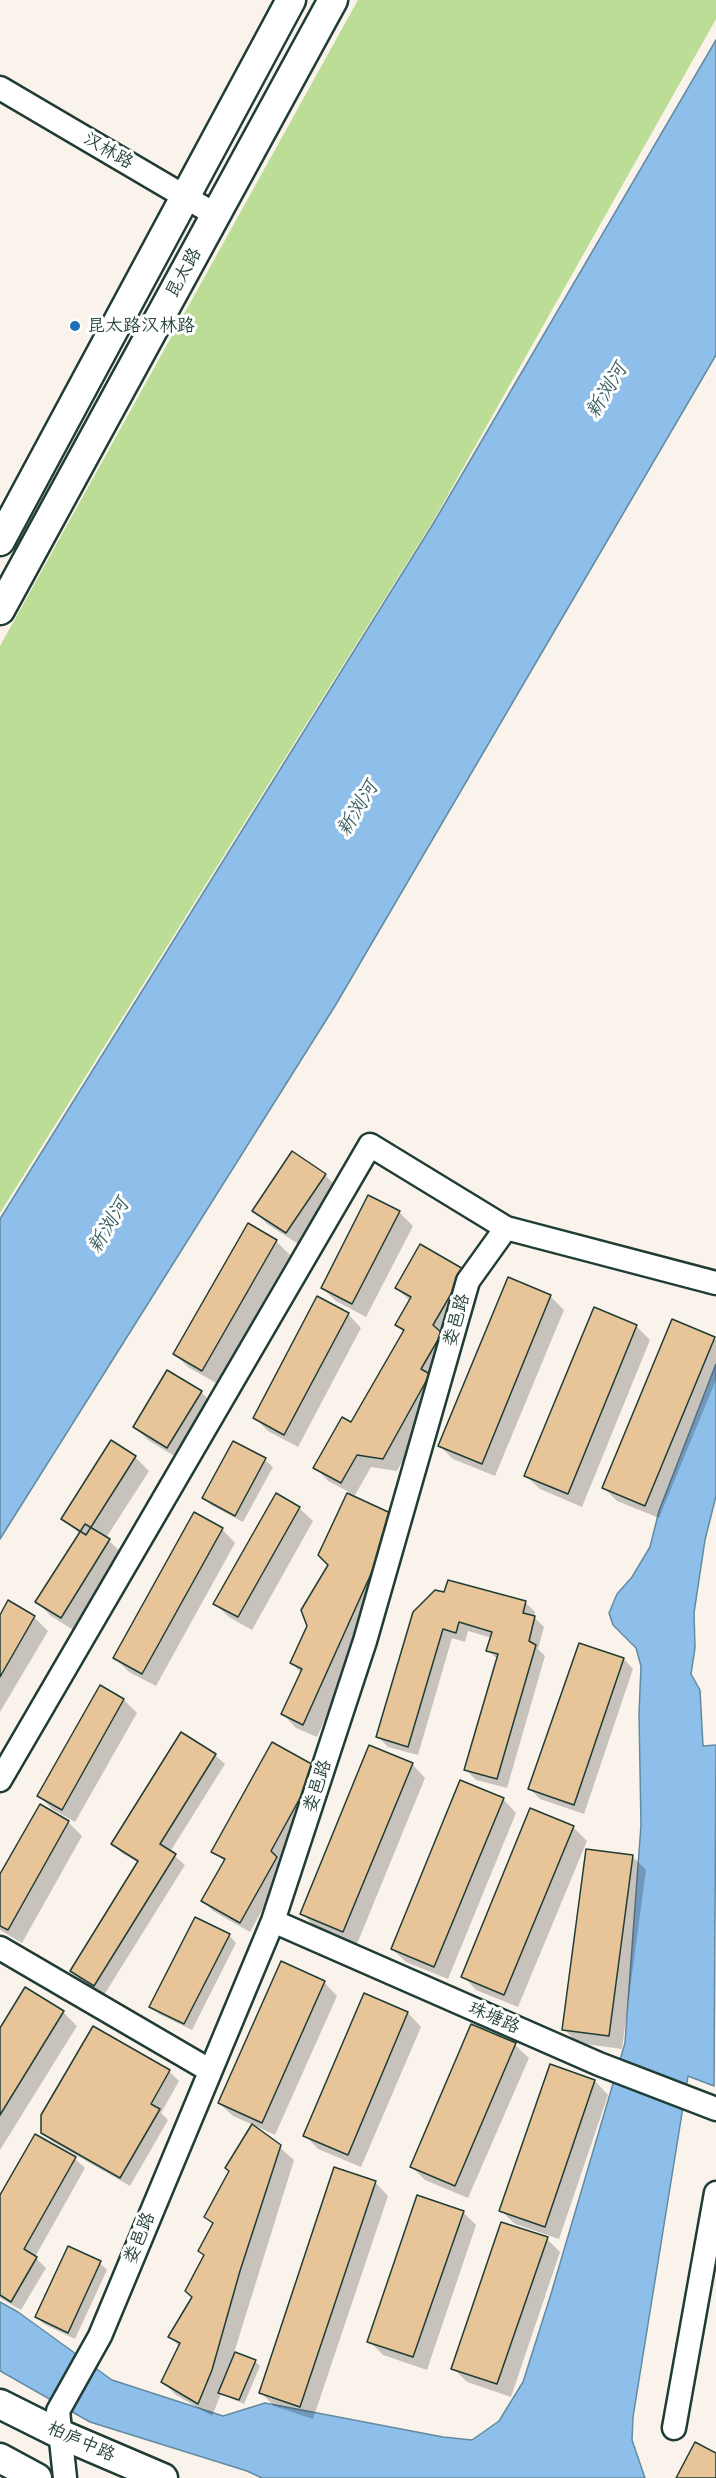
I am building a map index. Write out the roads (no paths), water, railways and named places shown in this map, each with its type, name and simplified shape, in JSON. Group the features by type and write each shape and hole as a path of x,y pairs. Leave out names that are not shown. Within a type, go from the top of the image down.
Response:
{"main road":[{"name":"昆太路","path":"0,542 291,0"},
{"name":"昆太路","path":"0,610 333,0"},
{"name":"柏庐中路","path":"0,2404 59,2423 163,2478"},
{"path":"0,2458 37,2478"}],"street":[{"name":"汉林路","path":"0,87 216,215"},
{"path":"0,1780 370,1145 506,1228 716,1283"},
{"name":"娄邑路","path":"59,2423 100,2336 273,1921 365,1641 468,1281 506,1228"},
{"name":"珠塘路","path":"273,1921 600,2064 716,2109"},
{"path":"0,1948 209,2070"},
{"path":"674,2428 716,2193"},
{"path":"59,2423 65,2478"}],"water":[{"name":"新浏河","path":"716,40 716,355 335,1006 0,1539 0,1219 433,524"},
{"path":"716,1364 716,1496 705,1540 694,1613 695,1648 691,1674 700,1690 703,1746 716,1745 714,2086 688,2076 633,2417 632,2440 645,2478 262,2478 247,2471 90,2422 0,2371 0,2302 18,2312 112,2380 223,2416 265,2403 443,2437 472,2440 499,2421 523,2382 625,2043 641,1825 639,1714 641,1666 636,1648 613,1625 609,1613 617,1594 632,1577 650,1547 659,1511"}],"place":[{"name":"昆太路汉林路","path":"75,326"}]}
